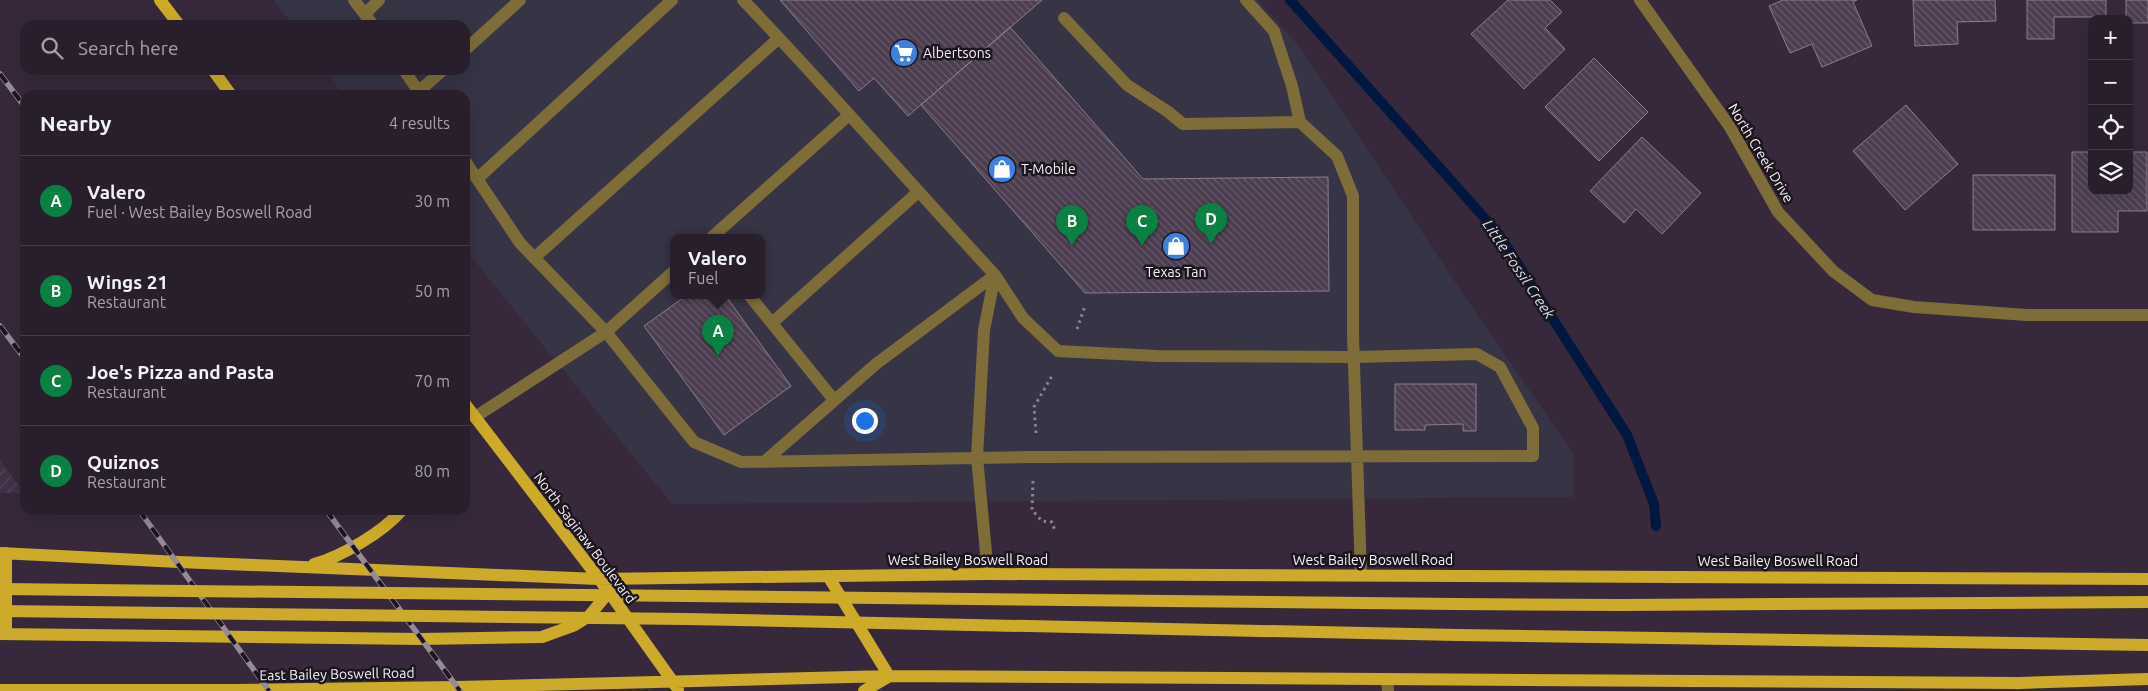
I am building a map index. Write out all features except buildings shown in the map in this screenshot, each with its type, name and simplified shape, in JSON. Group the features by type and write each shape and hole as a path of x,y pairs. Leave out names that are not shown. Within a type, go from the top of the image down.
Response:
{"main road":[{"path":"160,0 175,20"},
{"path":"217,75 227,90"},
{"name":"North Saginaw Boulevard","path":"470,410 598,579 613,594 677,687"},
{"path":"303,567 332,559 354,548 396,515"},
{"path":"598,579 3,553 3,634 422,639 542,637 575,625 589,616 613,594"},
{"name":"West Bailey Boswell Road","path":"598,579 988,574 2148,579"},
{"path":"828,576 889,676"},
{"path":"0,590 613,594 1621,605 2148,602"},
{"path":"0,611 637,618 1458,635 2148,645"},
{"path":"864,691 889,676"},
{"path":"677,687 889,676 1388,686 2019,683 2148,679"},
{"name":"East Bailey Boswell Road","path":"0,690 677,687"}],"street":[{"path":"354,0 369,20"},
{"path":"365,14 379,0"},
{"path":"470,45 520,0"},
{"path":"477,179 672,0"},
{"path":"470,168 520,243 606,332 694,442 741,462 977,457 1533,456 1533,428 1500,368 1477,354 1354,358 1158,356 1058,351 1023,318 995,275 917,193 849,115 743,0"},
{"path":"1246,0 1274,31 1292,86 1300,122 1337,156 1354,196 1354,358 1362,575"},
{"name":"North Creek Drive","path":"1641,1 1730,128 1778,212 1833,271 1872,300 1914,307 2027,315 2148,315"},
{"path":"1064,18 1126,85 1167,111 1183,124 1300,122"},
{"path":"534,258 779,38"},
{"path":"407,75 417,90"},
{"path":"422,90 438,75"},
{"path":"715,234 849,115"},
{"path":"772,323 917,193"},
{"path":"475,417 606,332 670,275"},
{"path":"764,462 876,364 995,275"},
{"path":"988,574 977,457 984,330 995,275"},
{"path":"752,299 834,400"}],"path":[{"path":"1055,531 1052,522 1042,521 1032,510 1034,407 1077,330 1085,306"}],"shaded area":[{"path":"274,0 1258,0 1298,45 1463,294 1573,453 1573,497 672,504 470,255 470,90 339,90 329,75 470,75 470,20 288,20"},
{"path":"0,461 20,487 20,493 0,493"}],"waterway":[{"name":"Little Fossil Creek","path":"1290,0 1498,233 1627,435 1654,504 1656,526"}],"railway":[{"path":"0,74 20,100"},
{"path":"0,326 20,352"},
{"path":"143,515 269,691"},
{"path":"330,515 460,691"}],"place":[{"name":"Albertsons","path":"904,53"},
{"name":"T-Mobile","path":"1002,169"},
{"name":"Quiznos","path":"1211,244"},
{"name":"Wings 21","path":"1072,246"},
{"name":"Joe's Pizza and Pasta","path":"1142,246"},
{"name":"Texas Tan","path":"1176,246"},
{"name":"Valero","path":"718,356"}]}
